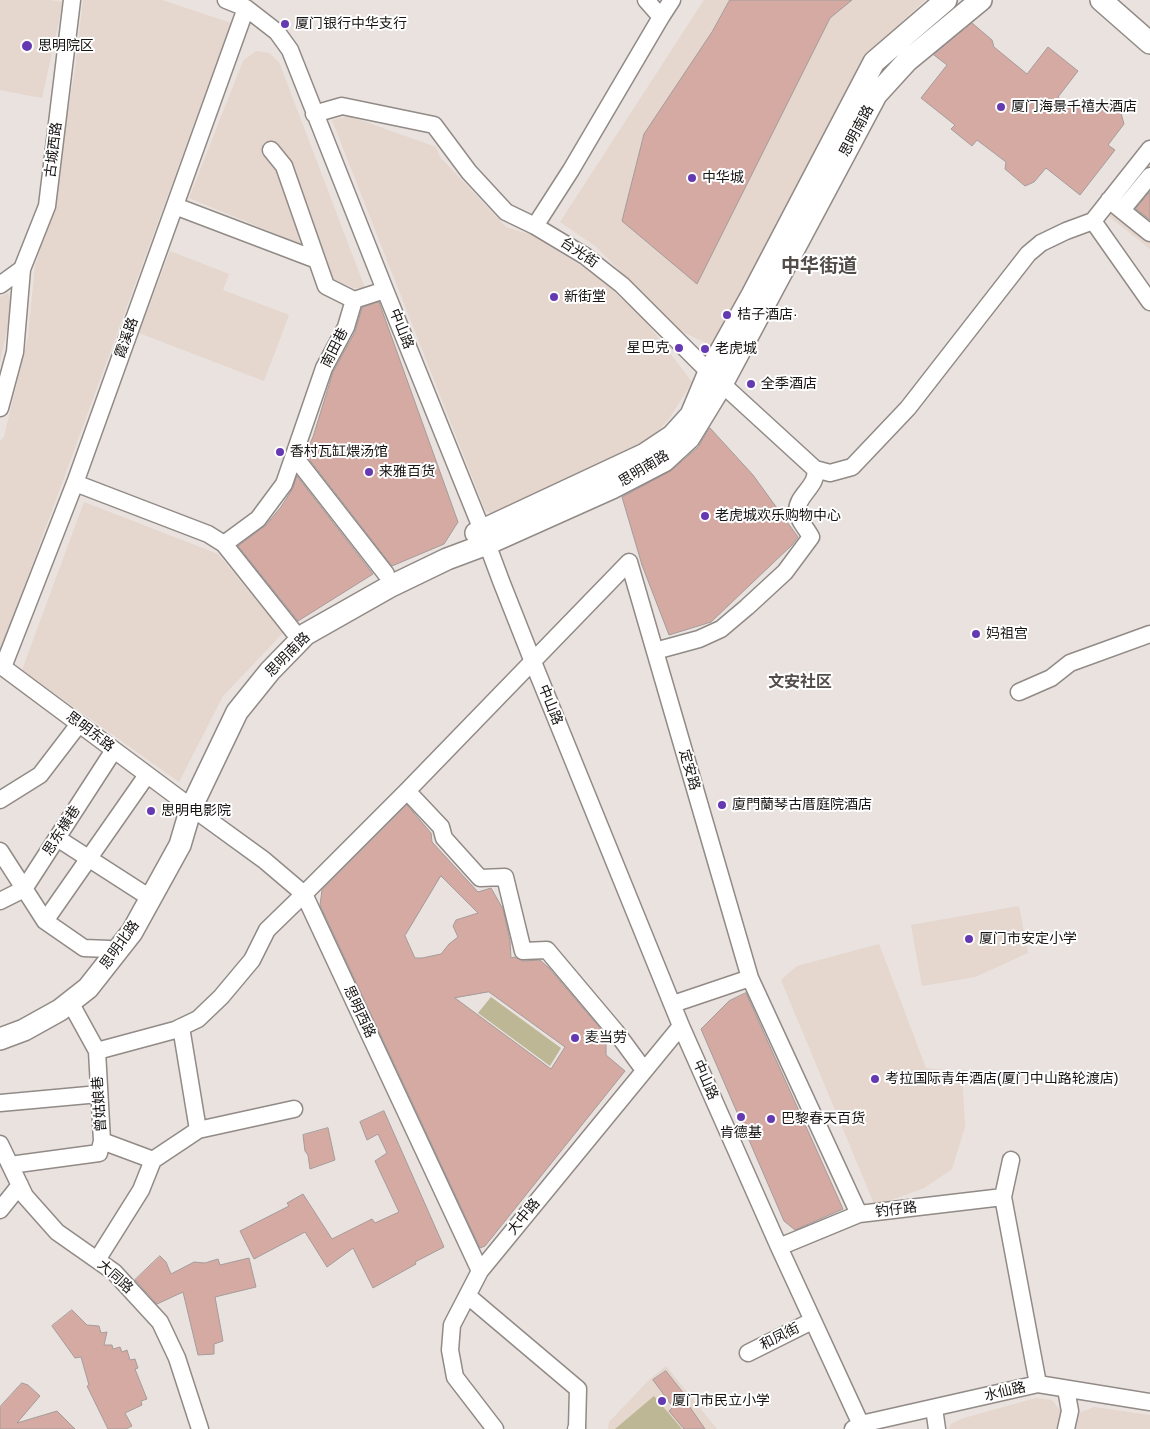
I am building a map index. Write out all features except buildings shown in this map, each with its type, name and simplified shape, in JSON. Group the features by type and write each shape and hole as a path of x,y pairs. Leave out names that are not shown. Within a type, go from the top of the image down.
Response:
{"main road":[{"name":"思明南路","path":"185,804 230,704 294,632 386,574 445,548 485,537 612,488 664,461 689,438 752,295 874,62 946,0"},
{"name":"思明南路","path":"716,378 876,95 906,61 981,0"},
{"path":"1101,0 1150,43"},
{"path":"1123,0 1150,24"},
{"name":"思明南路","path":"185,804 237,712 270,671 306,634 389,587 447,559 485,537"},
{"name":"思明北路","path":"0,1028 39,1011 89,974 109,949 144,894 174,832 185,804"},
{"name":"思明北路","path":"0,1039 24,1030 60,1010 88,988 132,932 180,845 185,804"}],"street":[{"name":"古城西路","path":"0,408 15,352 22,270 47,206 72,0"},
{"name":"中山路","path":"226,0 252,4 290,50 314,114 485,537 533,662 681,1026 859,1427"},
{"path":"646,0 661,16"},
{"path":"535,226 571,170 672,0"},
{"name":"霞溪路","path":"2,666 75,483 175,206 252,4"},
{"name":"台光街","path":"314,114 342,106 434,125 469,172 506,212 535,226 586,256 622,285 716,378 815,469"},
{"path":"1116,205 1150,149"},
{"path":"271,150 284,166 326,286 354,300 385,290"},
{"path":"655,651 699,639 721,629 785,572 811,537 797,514 801,499 816,475 815,469 830,473 852,467 908,408 1028,254 1041,243 1093,221 1116,205 1150,176"},
{"path":"1116,205 1150,233"},
{"path":"175,206 317,260"},
{"path":"1093,221 1150,302"},
{"path":"0,285 22,270"},
{"name":"南田巷","path":"224,544 258,519 284,484 324,368 346,327 354,300"},
{"path":"294,456 386,574"},
{"path":"75,483 208,534 224,544 294,632"},
{"name":"定安路","path":"533,662 629,562 750,978"},
{"path":"1019,692 1052,678 1070,663 1150,634"},
{"path":"97,1050 175,1030 198,1019 252,960 267,930 407,792 533,662"},
{"name":"思明东路","path":"2,666 185,804"},
{"path":"0,800 40,774 79,724"},
{"name":"思东横巷","path":"0,901 24,888 114,750"},
{"path":"45,921 147,775"},
{"path":"407,792 441,827 444,838 480,878 505,878 523,952 547,950 616,1032 644,1070"},
{"name":"思明西路","path":"185,804 264,860 304,894 480,1271"},
{"path":"57,838 144,894"},
{"path":"0,851 45,921 84,948 109,949"},
{"path":"673,1004 750,978"},
{"name":"钓仔路","path":"750,978 859,1214 1003,1197"},
{"name":"曾姑娘巷","path":"10,1165 99,1154 102,1141 97,1050 70,1002"},
{"name":"大中路","path":"495,1429 455,1377 450,1350 452,1325 480,1271 681,1026"},
{"path":"182,1027 198,1130"},
{"path":"0,1103 99,1094"},
{"path":"96,1260 141,1190 153,1160 198,1130 294,1109"},
{"path":"102,1141 153,1160"},
{"name":"大同路","path":"0,1144 26,1196 57,1232 114,1272 160,1322 177,1358 200,1429"},
{"path":"1011,1160 1003,1197 1038,1384"},
{"path":"0,1187 20,1186"},
{"path":"0,1210 20,1186"},
{"path":"779,1247 859,1214"},
{"path":"468,1296 578,1389 578,1428 576,1429"},
{"name":"和凤街","path":"748,1354 812,1320"},
{"name":"水仙路","path":"859,1427 1038,1384 1150,1402"},
{"path":"1066,1389 1070,1411 1066,1429"},
{"path":"934,1408 937,1429"}],"shaded area":[{"name":"思明院区","path":"0,0 50,0 63,2 42,98 0,90"},
{"path":"83,0 162,0 231,23 0,652 0,441 4,437 28,337 35,266 50,218 75,69"},
{"path":"704,0 925,0 869,53 713,346 680,331 595,246 560,222"},
{"path":"256,51 269,53 279,62 365,288 354,288 333,279 325,254 189,198 243,61"},
{"path":"349,116 436,147 440,157 506,227 532,235 597,276 644,319 692,382 669,419 645,445 497,517 485,510 332,120"},
{"path":"1150,158 1150,249 1106,214"},
{"path":"170,251 229,274 223,290 289,315 264,381 139,333"},
{"path":"8,293 12,305 0,362 0,297"},
{"path":"84,502 218,554 283,633 223,696 179,782 22,670"},
{"name":"厦门市安定小学","path":"1019,906 1028,953 975,977 922,986 911,925"},
{"path":"879,944 926,1068 962,1072 965,1127 952,1169 924,1188 875,1206 781,980 797,966"},
{"path":"491,997 561,1048 550,1066 478,1013"},
{"name":"厦门市民立小学","path":"666,1366 717,1429 608,1429 609,1422 649,1380"},
{"path":"654,1396 682,1429 615,1429"},
{"path":"1036,1398 1052,1400 1063,1414 1063,1429 949,1429 951,1424 964,1418"},
{"path":"1094,1407 1150,1415 1150,1429 1075,1429 1079,1413"}],"place":[{"name":"厦门银行中华支行","path":"285,24"},
{"name":"思明院区","path":"27,46"},
{"name":"厦门海景千禧大酒店","path":"1001,107"},
{"name":"中华城","path":"692,178"},
{"name":"新街堂","path":"554,297"},
{"name":"桔子酒店·","path":"727,315"},
{"name":"星巴克","path":"679,348"},
{"name":"老虎城","path":"705,349"},
{"name":"全季酒店","path":"751,384"},
{"name":"香村瓦缸煨汤馆","path":"280,452"},
{"name":"来雅百货","path":"369,472"},
{"name":"老虎城欢乐购物中心","path":"705,516"},
{"name":"妈祖宫","path":"976,634"},
{"name":"廈門蘭琴古厝庭院酒店","path":"722,805"},
{"name":"思明电影院","path":"151,811"},
{"name":"厦门市安定小学","path":"969,939"},
{"name":"麦当劳","path":"575,1038"},
{"name":"考拉国际青年酒店(厦门中山路轮渡店)","path":"875,1079"},
{"name":"肯德基","path":"741,1117"},
{"name":"巴黎春天百货","path":"771,1119"},
{"name":"厦门市民立小学","path":"662,1401"}],"district":[{"name":"中华街道","path":"819,267"},
{"name":"文安社区","path":"800,683"}]}
